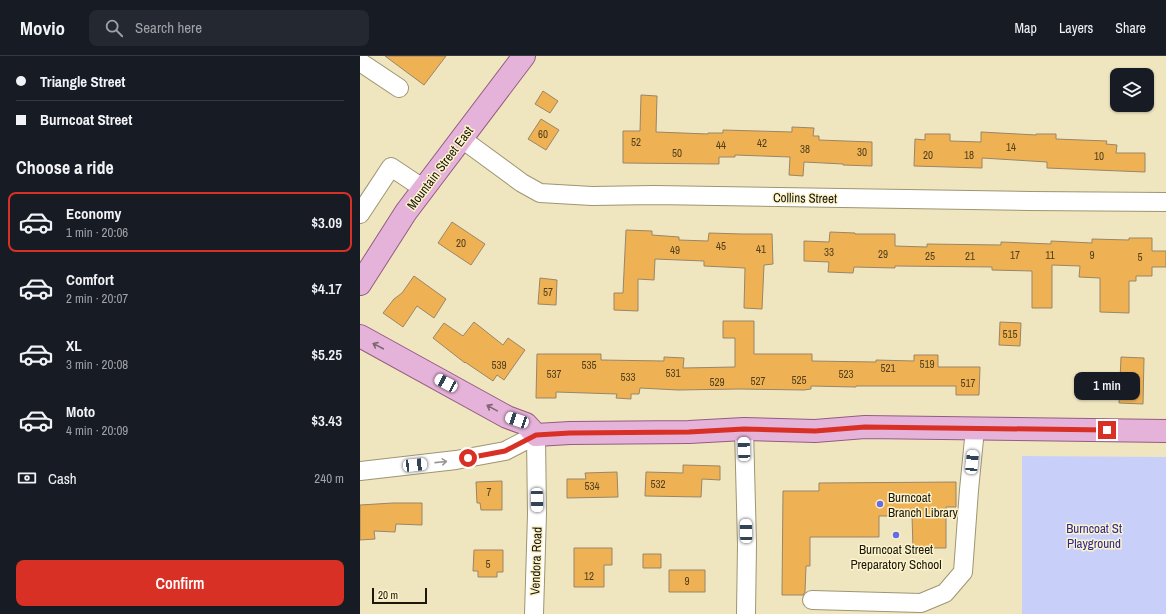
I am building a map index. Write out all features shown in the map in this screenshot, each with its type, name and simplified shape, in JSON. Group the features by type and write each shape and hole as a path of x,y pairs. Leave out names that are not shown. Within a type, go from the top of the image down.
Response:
{"main road":[{"name":"Mountain Street East","path":"360,284 406,212 524,56"},
{"path":"360,336 507,417 526,424 536,435 570,433 689,432 744,429 815,431 865,427 1166,431"}],"street":[{"path":"360,62 400,88"},
{"name":"Collins Street","path":"462,139 522,183 540,193 592,196 654,195 1004,201 1166,202"},
{"path":"360,214 391,167 424,189"},
{"path":"744,429 747,544 746,614"},
{"path":"812,600 921,602 945,593 962,572 975,429"},
{"path":"360,471 456,460 505,451 536,435"},
{"name":"Vendora Road","path":"534,614 538,514 536,435"}],"green space":[{"name":"Burncoat St Playground","path":"1022,456 1166,457 1166,614 1022,614"}],"building":[{"path":"385,56 446,56 424,85"},
{"path":"543,91 558,101 550,113 535,104"},
{"path":"641,95 657,96 656,132 708,134 723,133 723,130 792,132 792,127 814,128 813,136 819,136 819,140 872,142 872,166 804,162 803,176 789,175 790,157 735,155 735,157 719,157 719,164 623,163 623,131 640,131"},
{"path":"541,119 559,130 546,150 528,139"},
{"path":"981,132 1036,135 1056,134 1056,139 1107,141 1106,144 1117,145 1116,153 1145,153 1145,172 1047,168 1047,162 982,158 982,168 914,166 915,139 925,140 925,134 950,134 950,141 981,142"},
{"path":"452,222 485,244 471,265 438,243"},
{"path":"626,230 652,231 652,235 679,237 679,240 708,241 709,233 772,234 773,264 764,265 762,309 744,308 745,268 704,266 704,261 655,259 654,280 638,279 638,311 614,310 614,293 623,293"},
{"path":"830,232 855,234 895,234 895,246 927,247 927,244 1001,245 1001,242 1051,244 1051,241 1092,243 1092,239 1129,240 1129,238 1152,238 1152,251 1166,251 1166,267 1152,267 1152,276 1136,276 1136,281 1129,281 1129,313 1100,312 1100,278 1079,277 1080,266 1052,265 1052,308 1032,308 1032,271 992,270 992,267 895,266 895,268 854,267 853,273 828,272 829,262 804,261 804,241 829,242"},
{"path":"414,276 446,299 434,318 417,306 403,327 383,313 394,299 402,293"},
{"path":"540,278 557,280 556,305 538,304"},
{"path":"723,321 754,321 754,354 812,354 812,361 876,362 876,360 914,361 914,355 938,355 938,367 980,367 979,395 956,395 956,386 811,386 811,389 804,390 678,390 640,388 639,394 631,394 631,399 616,398 617,394 556,392 556,398 536,398 537,354 601,354 601,360 664,361 664,357 684,358 683,368 735,367 735,338 723,338"},
{"path":"474,322 503,345 508,338 525,350 504,380 497,375 493,381 465,363 433,338 444,323 463,336"},
{"path":"1000,322 1021,323 1020,346 999,345"},
{"path":"1121,357 1144,358 1143,404 1119,403"},
{"path":"683,465 720,466 720,480 702,479 701,497 645,496 646,472 683,473"},
{"path":"617,472 618,497 567,498 567,479 586,479 585,473"},
{"path":"502,481 502,510 481,510 480,503 477,503 476,482"},
{"path":"956,482 956,507 946,507 946,548 913,548 912,516 879,516 879,537 810,537 810,566 806,566 805,592 803,595 782,595 783,491 819,491 819,483"},
{"path":"422,503 422,525 396,524 395,532 374,531 375,539 360,540 360,505"},
{"path":"574,548 612,548 612,565 604,565 604,587 574,587"},
{"path":"474,550 503,550 503,572 497,572 497,577 478,577 478,571 473,571"},
{"path":"643,554 661,554 661,568 643,568"},
{"path":"669,570 705,570 705,592 669,592"}],"place":[{"name":"Burncoat Branch Library","path":"880,504"},
{"name":"Burncoat Street Preparatory School","path":"896,535"}],"route":[{"path":"468,458 505,451 536,435 570,433 689,432 744,429 815,431 865,427 1107,430"}]}
